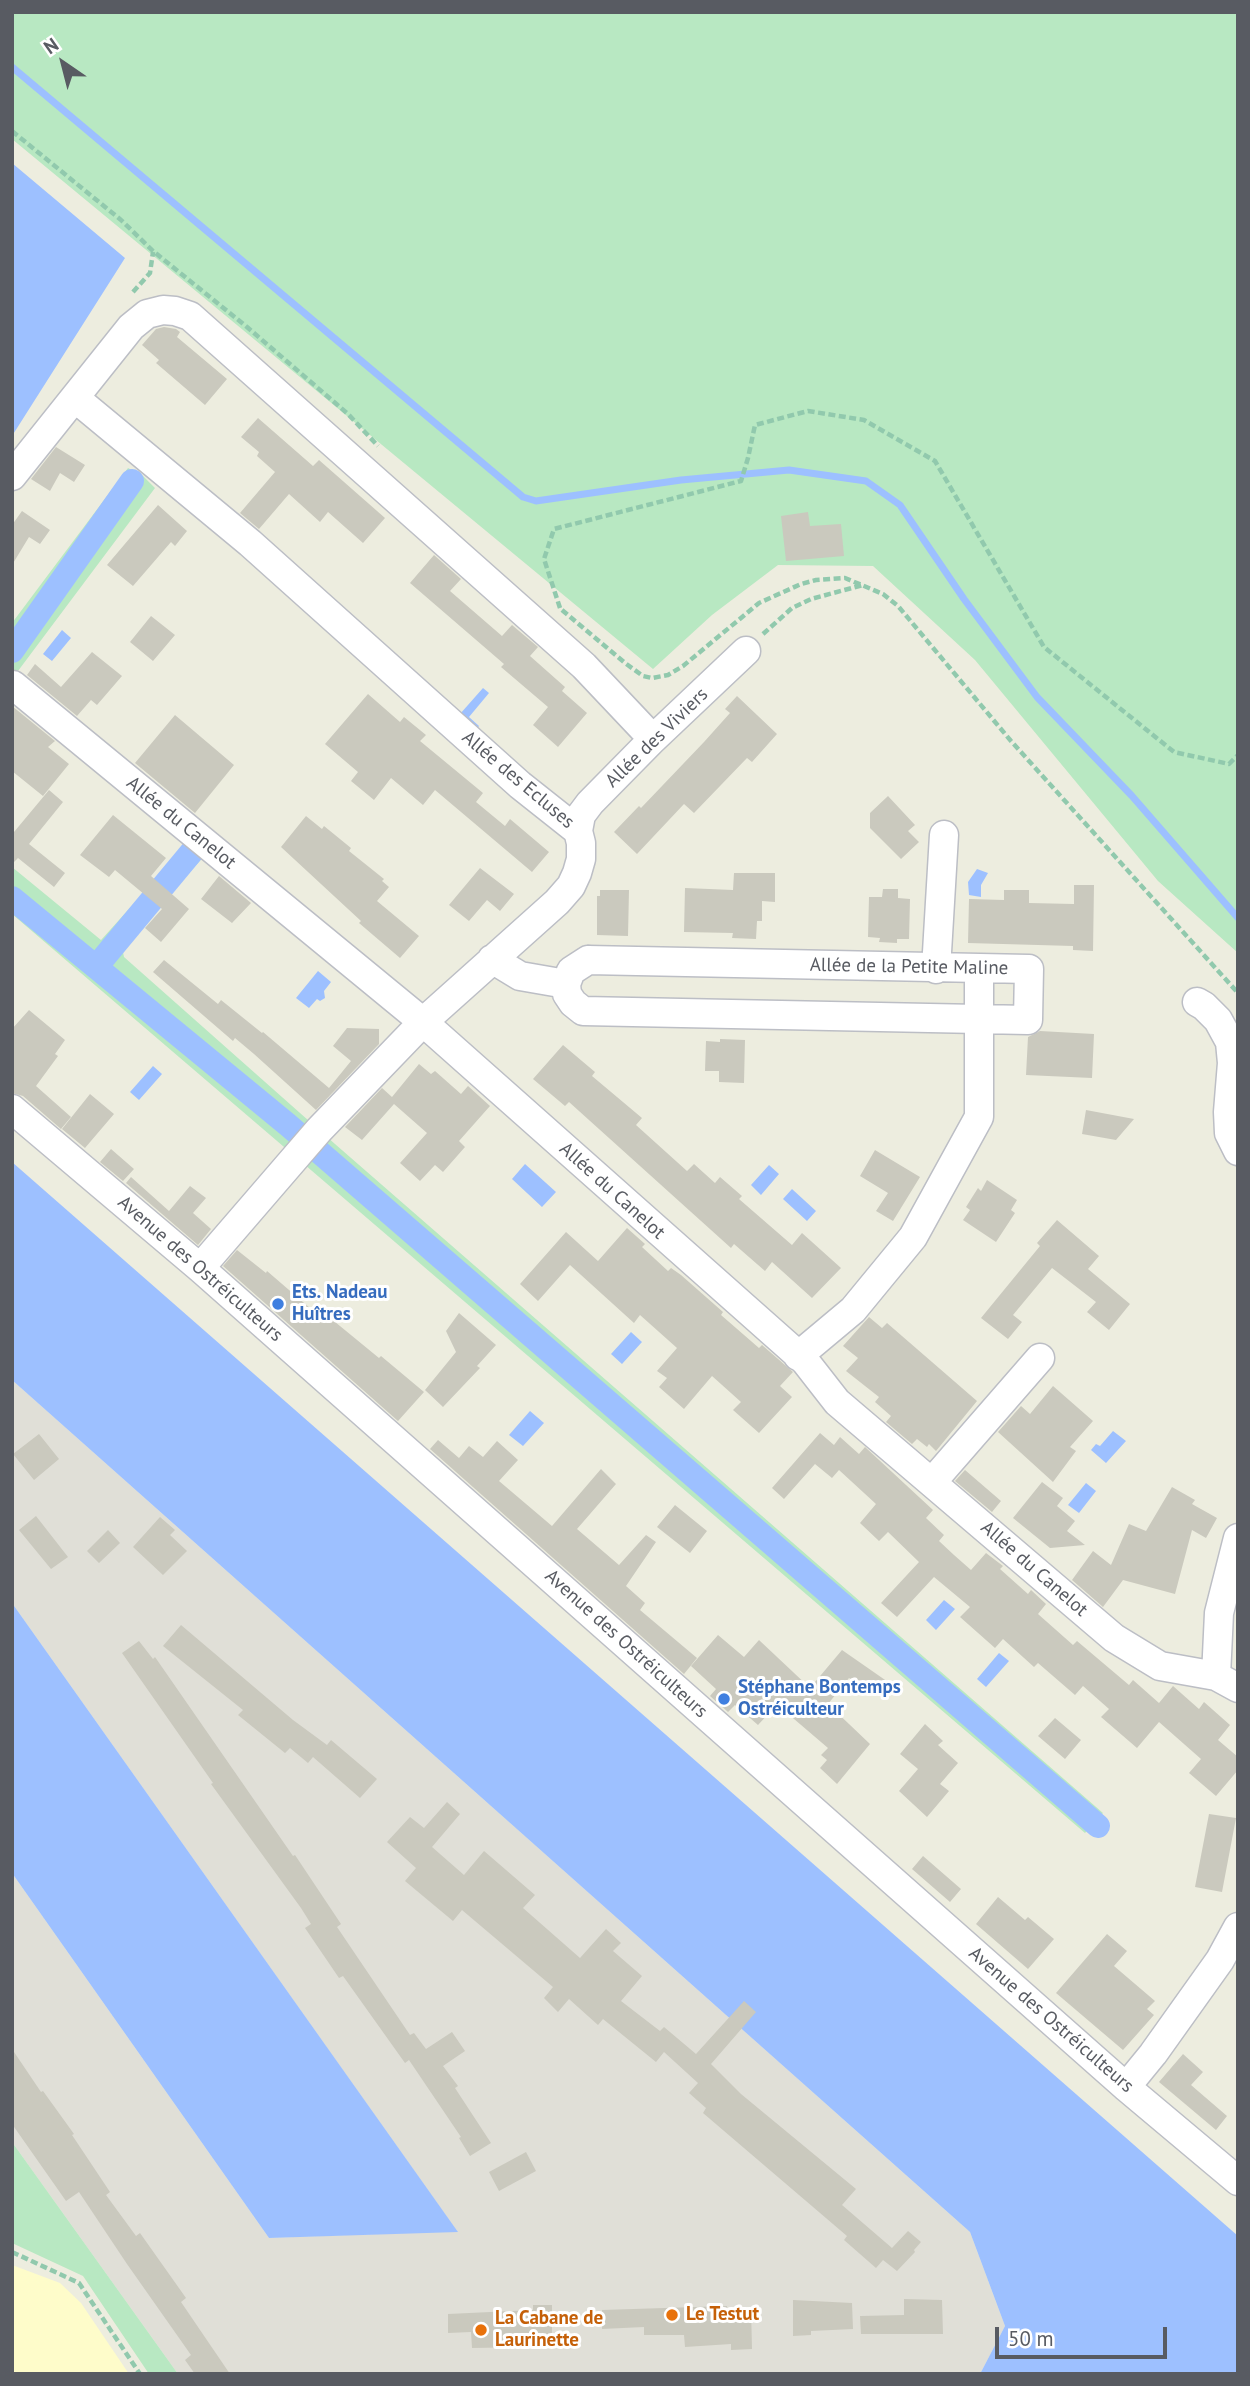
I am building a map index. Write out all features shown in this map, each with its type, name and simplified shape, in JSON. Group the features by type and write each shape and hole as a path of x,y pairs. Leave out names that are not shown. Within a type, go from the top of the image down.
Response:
{"street":[{"path":"12,476 131,327 147,314 163,310 190,316 584,666 653,739"},
{"name":"Allée des Ecluses","path":"75,398 250,543 520,785 578,831 581,859 571,886 557,902 423,1022 319,1130 200,1268"},
{"name":"Allée des Viviers","path":"578,831 581,816 590,803 653,739 746,652"},
{"name":"Allée du Canelot","path":"13,685 423,1022 798,1356 837,1402 1114,1638 1160,1666 1227,1682"},
{"path":"936,968 944,835"},
{"path":"492,959 520,976 566,984"},
{"name":"Allée de la Petite Maline","path":"588,960 979,969 1029,969 1028,1020 583,1011 567,994 566,984 571,971 588,960"},
{"path":"798,1356 853,1310 913,1237 979,1117 979,969"},
{"path":"1197,1002 1218,1020 1230,1042 1232,1063 1229,1133 1238,1151"},
{"name":"Avenue des Ostréiculteurs","path":"12,1109 200,1268 1126,2087 1238,2182"},
{"path":"932,1482 1040,1358"},
{"path":"1227,1682 1219,1613 1238,1538"},
{"path":"1126,2087 1220,1960 1238,1927"}],"path":[{"path":"12,131 338,405 379,448"},
{"path":"560,608 544,559 554,529 741,481 755,425 808,411 864,420 935,461 1044,647 1174,752 1229,764 1238,755"},
{"path":"550,599 625,663 643,676 652,678 668,675 683,667 746,613 773,596 801,584 845,578 883,594 898,606 1011,741 1238,993"},
{"path":"746,652 775,621 792,608 831,592 864,585"},
{"path":"12,2252 79,2283 140,2374"}],"shaded area":[{"path":"12,1380 970,2232 1005,2326 980,2374 178,2374 12,2142 12,1873 269,2238 457,2231 12,1603"}],"green space":[{"path":"12,12 1238,12 1238,953 1158,881 975,660 873,566 778,565 712,615 653,669 12,139"},
{"path":"128,468 143,476 155,488 12,679 12,623"},
{"path":"191,840 207,853 122,947 124,957 1103,1813 1085,1833 12,914 12,867 101,940"},
{"path":"12,2142 178,2374 149,2374 83,2276 12,2243"}],"sand":[{"path":"12,2265 60,2283 81,2303 129,2374 12,2374"}],"water":[{"path":"12,163 125,258 12,436"},
{"path":"62,630 71,638 52,661 43,654"},
{"path":"483,688 489,693 469,717 479,726 477,729 460,714"},
{"path":"977,869 988,873 981,885 981,897 969,895 968,882"},
{"path":"318,971 331,982 324,991 325,998 320,1001 317,999 309,1008 296,998"},
{"path":"153,1066 162,1074 139,1100 130,1092"},
{"path":"12,1162 1238,2236 1238,2374 980,2374 1005,2326 970,2232 12,1380"},
{"path":"525,1164 556,1192 542,1207 512,1179"},
{"path":"769,1165 779,1174 761,1195 751,1185"},
{"path":"792,1189 816,1211 807,1221 783,1199"},
{"path":"631,1332 642,1342 622,1364 611,1354"},
{"path":"530,1411 544,1423 523,1446 509,1435"},
{"path":"1113,1431 1126,1441 1106,1463 1091,1450 1096,1444 1100,1446"},
{"path":"1086,1483 1096,1491 1079,1513 1068,1505"},
{"path":"944,1600 955,1609 936,1630 926,1620"},
{"path":"12,1603 458,2232 269,2238 12,1873"},
{"path":"999,1653 1009,1661 986,1687 977,1679"}],"building":[{"path":"164,327 180,332 177,337 227,379 205,405 156,363 159,360 142,345 156,329"},
{"path":"258,418 313,466 319,460 385,518 363,543 328,512 320,522 289,494 259,529 240,513 275,472 257,456 259,452 241,437"},
{"path":"56,447 85,465 74,482 60,473 50,491 31,479"},
{"path":"158,505 187,531 175,546 171,542 133,586 107,565"},
{"path":"22,511 50,530 40,544 29,537 12,565 12,525"},
{"path":"808,512 810,526 841,524 844,556 786,561 781,516"},
{"path":"434,555 461,579 450,591 502,636 512,625 538,647 530,656 565,687 562,691 587,713 558,747 533,725 548,707 501,667 504,664 410,583"},
{"path":"151,616 175,635 153,661 130,642"},
{"path":"92,652 122,676 97,705 91,700 77,716 27,675 35,664 61,687"},
{"path":"368,694 400,722 404,717 426,735 420,741 483,793 476,802 505,826 510,819 549,852 532,872 435,790 423,805 391,778 374,800 351,781 358,772 325,744"},
{"path":"737,696 777,734 752,762 747,758 694,813 684,804 637,854 614,832 639,806 641,808 704,742 730,713 725,709"},
{"path":"12,706 55,741 48,747 69,764 43,796 12,771"},
{"path":"175,715 234,765 195,813 135,763"},
{"path":"49,790 63,802 29,844 65,873 54,887 18,858 12,864 12,831 14,832"},
{"path":"888,796 915,825 908,831 919,842 901,859 870,828 870,813"},
{"path":"113,815 166,858 151,876 189,909 161,942 145,928 162,909 115,870 109,877 80,855"},
{"path":"306,816 322,829 324,826 351,848 349,851 384,879 382,881 389,887 377,901 419,936 400,958 359,923 361,921 281,847"},
{"path":"480,868 514,894 500,911 487,900 469,921 449,905"},
{"path":"734,873 775,873 775,902 762,901 762,921 757,921 756,939 732,938 733,933 684,932 685,888 733,890"},
{"path":"219,876 251,903 232,923 201,899"},
{"path":"1074,885 1094,885 1093,951 1073,950 1073,946 968,943 969,899 1004,900 1004,890 1029,890 1029,903 1074,904"},
{"path":"883,889 898,889 898,898 910,899 909,939 897,939 897,943 879,942 880,938 868,937 869,897 882,897"},
{"path":"600,890 629,890 628,936 597,935 597,896 600,896"},
{"path":"164,960 218,1004 221,1000 263,1032 329,1088 351,1061 333,1046 347,1028 379,1029 379,1044 316,1110 254,1054 235,1038 233,1041 153,972"},
{"path":"29,1010 65,1040 55,1054 58,1056 36,1086 71,1117 61,1129 23,1096 12,1093 12,1029"},
{"path":"1040,1031 1094,1034 1092,1078 1026,1075 1028,1037"},
{"path":"720,1039 745,1040 744,1083 719,1082 719,1071 705,1071 706,1041 720,1042"},
{"path":"563,1045 595,1072 592,1076 642,1118 636,1125 687,1171 694,1164 715,1183 720,1177 742,1196 739,1199 792,1245 802,1233 841,1268 812,1298 772,1262 765,1271 734,1244 731,1248 569,1102 565,1106 533,1079"},
{"path":"419,1064 431,1074 435,1071 461,1094 468,1086 490,1106 459,1141 465,1147 443,1172 435,1165 420,1181 400,1163 427,1133 394,1104 362,1140 345,1127 382,1088 392,1097"},
{"path":"90,1094 114,1114 85,1148 62,1129"},
{"path":"1086,1110 1134,1119 1116,1140 1082,1134"},
{"path":"111,1149 134,1169 123,1181 100,1162"},
{"path":"875,1150 920,1177 893,1221 876,1211 888,1193 860,1176"},
{"path":"131,1177 169,1211 190,1186 206,1198 193,1213 211,1229 198,1245 126,1183"},
{"path":"987,1180 1017,1200 1011,1210 1015,1213 996,1242 963,1220 970,1210 966,1207 978,1188 981,1191"},
{"path":"1057,1220 1099,1256 1088,1269 1130,1304 1109,1330 1087,1312 1096,1302 1052,1268 1013,1315 1022,1322 1008,1339 981,1318 1040,1246 1037,1243"},
{"path":"627,1228 645,1244 642,1247 668,1271 671,1268 681,1275 759,1348 762,1345 793,1372 780,1386 792,1397 759,1433 733,1410 741,1402 712,1376 684,1409 659,1387 667,1378 657,1371 677,1348 640,1315 634,1323 570,1265 538,1301 520,1284 566,1232 598,1261"},
{"path":"237,1250 266,1273 267,1271 325,1321 329,1317 424,1392 398,1421 223,1266"},
{"path":"459,1313 496,1345 477,1366 480,1368 443,1407 425,1390 456,1352 446,1331"},
{"path":"869,1317 882,1328 887,1323 977,1401 936,1451 929,1444 927,1447 917,1439 912,1444 886,1422 891,1416 875,1402 879,1397 846,1371 858,1358 843,1346"},
{"path":"1053,1386 1093,1421 1070,1447 1076,1451 1053,1482 998,1432 1021,1406 1030,1414"},
{"path":"820,1433 834,1445 840,1437 859,1454 865,1447 933,1510 926,1518 944,1535 939,1541 954,1555 971,1570 986,1553 1003,1566 1000,1569 1028,1594 1031,1590 1046,1604 1038,1614 1073,1645 1077,1641 1129,1685 1133,1680 1159,1703 1173,1686 1199,1709 1204,1702 1230,1725 1218,1740 1238,1757 1238,1770 1216,1796 1189,1773 1201,1759 1159,1722 1137,1748 1101,1717 1109,1709 1083,1686 1075,1695 1038,1663 1034,1667 1003,1639 995,1648 960,1617 970,1607 934,1577 897,1617 881,1603 919,1562 888,1532 879,1541 860,1523 876,1504 839,1470 832,1478 815,1464 784,1499 772,1488"},
{"path":"39,1434 59,1459 34,1480 13,1454"},
{"path":"438,1440 459,1458 469,1446 483,1457 497,1441 518,1460 499,1481 552,1526 601,1469 616,1484 577,1529 619,1565 646,1535 656,1542 626,1586 645,1603 640,1610 697,1658 684,1674 430,1449"},
{"path":"965,1470 1001,1501 992,1512 955,1481"},
{"path":"1042,1482 1063,1498 1057,1506 1075,1521 1067,1531 1085,1545 1050,1548 1013,1518"},
{"path":"1172,1487 1195,1500 1192,1504 1217,1518 1206,1538 1192,1530 1175,1594 1123,1580 1103,1607 1072,1580 1093,1551 1111,1565 1129,1524 1146,1531"},
{"path":"675,1505 707,1531 690,1553 657,1527"},
{"path":"36,1516 68,1557 51,1569 19,1530"},
{"path":"160,1517 175,1530 170,1535 187,1551 163,1575 133,1547"},
{"path":"108,1530 120,1543 99,1563 87,1551"},
{"path":"181,1625 293,1720 327,1745 331,1740 377,1779 360,1798 313,1757 308,1763 290,1748 285,1753 238,1715 243,1710 163,1646"},
{"path":"718,1635 744,1657 759,1640 810,1688 842,1650 888,1682 876,1696 849,1678 828,1704 870,1744 837,1784 820,1768 827,1760 821,1755 828,1748 780,1707 774,1713 771,1711 758,1725 735,1705 728,1712 710,1696 716,1689 691,1666"},
{"path":"139,1641 153,1659 155,1657 293,1856 295,1855 341,1924 337,1927 410,2035 414,2033 426,2049 452,2032 465,2051 443,2066 458,2086 455,2088 491,2143 470,2156 459,2138 461,2137 409,2060 405,2063 343,1976 339,1978 305,1928 311,1924 301,1908 211,1784 213,1783 122,1653"},
{"path":"1055,1718 1081,1740 1065,1759 1038,1736"},
{"path":"925,1724 943,1741 938,1745 958,1763 940,1784 949,1791 927,1817 899,1791 918,1769 900,1754"},
{"path":"447,1802 460,1814 432,1847 464,1875 484,1851 535,1895 523,1908 580,1958 606,1929 621,1943 613,1951 642,1976 621,2001 660,2031 664,2027 696,2054 744,2001 756,2012 711,2064 741,2094 856,2189 842,2205 892,2248 908,2231 921,2242 897,2271 883,2260 876,2268 844,2240 847,2236 703,2113 706,2108 689,2093 698,2083 664,2052 656,2062 603,2019 598,2025 569,1999 558,2012 544,1998 553,1987 462,1910 453,1921 405,1881 416,1868 387,1842 410,1817 424,1828"},
{"path":"1209,1814 1236,1818 1222,1892 1195,1887"},
{"path":"923,1856 961,1889 950,1902 912,1869"},
{"path":"998,1897 1025,1920 1028,1917 1054,1939 1028,1969 976,1924"},
{"path":"1107,1934 1127,1951 1114,1966 1155,2001 1147,2009 1154,2015 1123,2050 1056,1993"},
{"path":"12,2049 74,2134 72,2135 110,2192 106,2195 136,2236 140,2233 186,2298 181,2302 230,2374 195,2374 185,2360 191,2355 79,2192 66,2201 12,2124"},
{"path":"1183,2054 1203,2072 1191,2085 1227,2116 1216,2130 1159,2082"},
{"path":"526,2152 536,2171 499,2191 489,2172"},
{"path":"904,2299 942,2300 943,2334 861,2334 860,2316 904,2315"},
{"path":"793,2300 852,2303 853,2329 811,2331 811,2335 793,2336"},
{"path":"533,2305 552,2305 552,2338 531,2340 531,2347 472,2348 471,2332 448,2333 448,2314 533,2310"},
{"path":"727,2306 751,2308 752,2349 731,2350 731,2344 685,2347 684,2335 644,2335 644,2327 602,2329 602,2310"}],"waterway":[{"path":"12,67 523,497 536,501 681,480 789,470 866,481 900,505 964,599 1037,697 1132,796 1238,918"},
{"path":"12,651 132,481"},
{"path":"96,967 195,848"},
{"path":"12,898 288,1125 1098,1826"}],"place":[{"name":"Ets. Nadeau Huîtres","path":"278,1304"},
{"name":"Stéphane Bontemps Ostréiculteur","path":"724,1699"},
{"name":"Le Testut","path":"672,2315"},
{"name":"La Cabane de Laurinette","path":"481,2330"}]}
